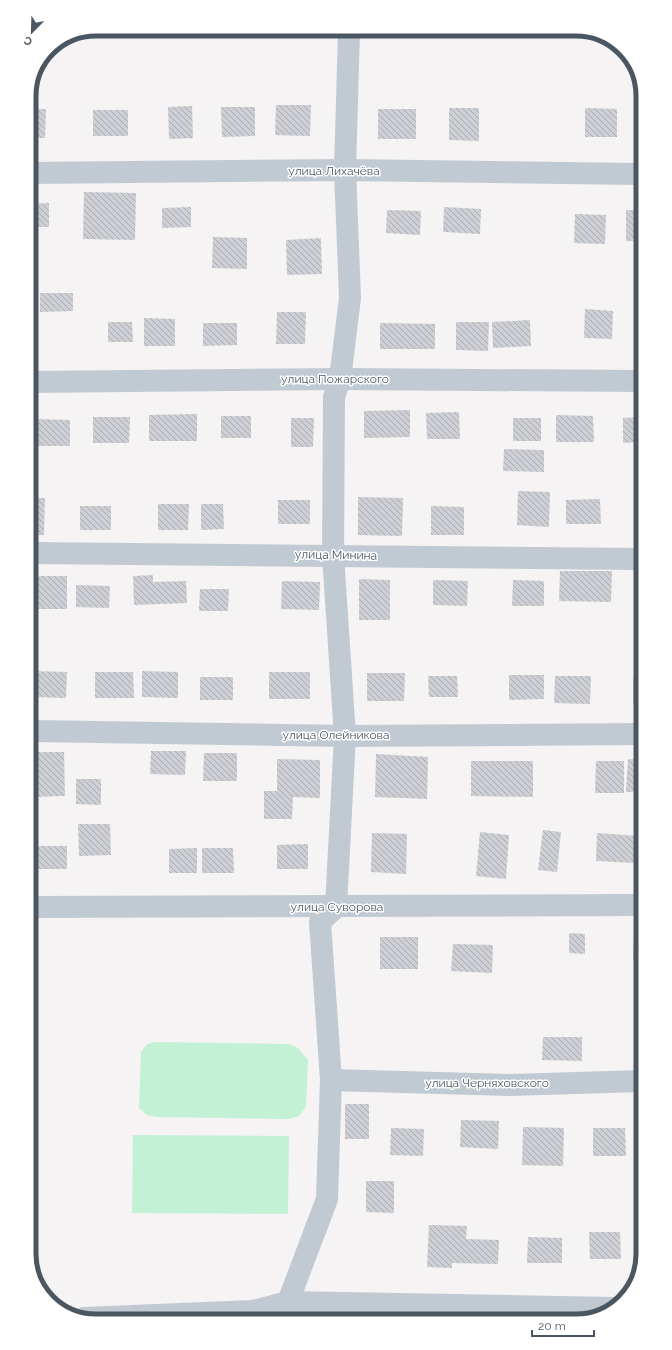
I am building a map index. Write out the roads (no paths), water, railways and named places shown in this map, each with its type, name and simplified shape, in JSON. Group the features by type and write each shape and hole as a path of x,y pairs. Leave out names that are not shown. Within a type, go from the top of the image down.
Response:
{"street":[{"path":"288,1302 327,1199 331,1080 320,922 336,907 345,736 334,555 334,397 340,379 350,298 345,170 349,36"},
{"name":"улица Лихачёва","path":"36,173 345,170 636,174"},
{"name":"улица Пожарского","path":"36,382 340,379 636,381"},
{"name":"улица Минина","path":"36,553 636,559"},
{"name":"улица Олейникова","path":"36,731 345,736 636,734"},
{"name":"улица Суворова","path":"36,907 636,905"},
{"name":"улица Черняховского","path":"331,1080 510,1085 636,1081"},
{"path":"181,1314 253,1311 288,1302 602,1308"}]}
